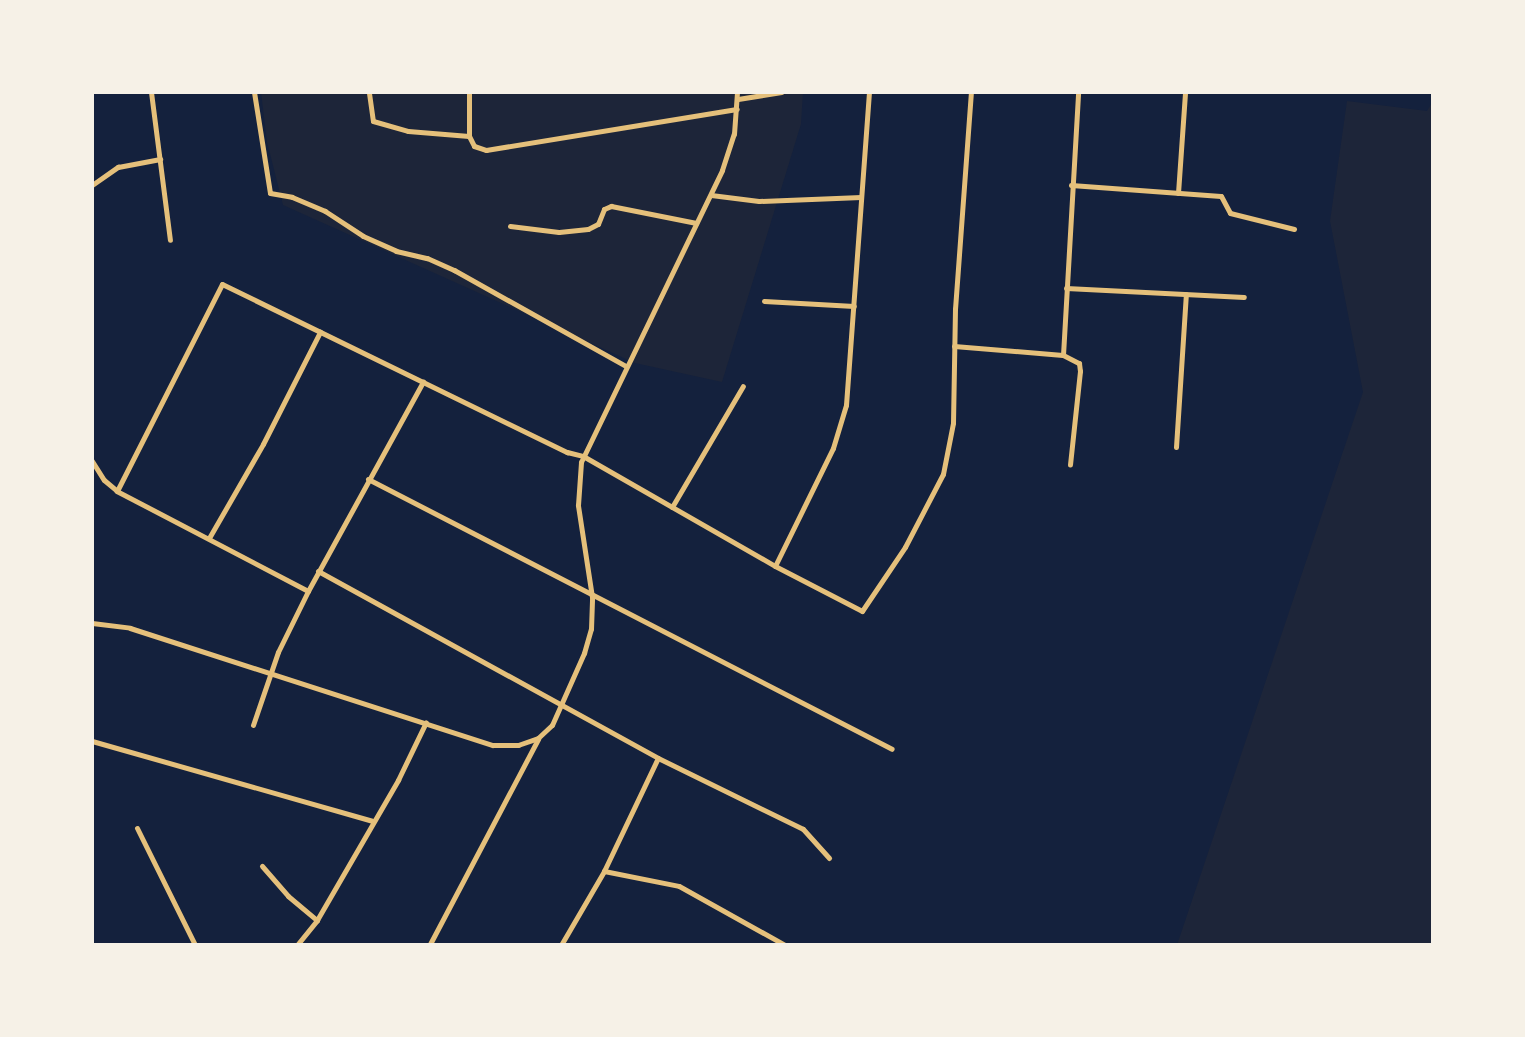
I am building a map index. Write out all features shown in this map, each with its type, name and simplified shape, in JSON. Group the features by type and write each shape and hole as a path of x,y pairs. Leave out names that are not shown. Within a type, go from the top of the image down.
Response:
{"street":[{"path":"151,92 170,240"},
{"path":"254,92 270,193 292,197 325,211 363,236 396,251 427,258 454,270 626,366"},
{"path":"469,92 469,136 474,146 486,150 737,109"},
{"path":"430,944 538,738 552,725 584,653 591,629 592,597 578,505 583,456 649,315 683,257 711,195 734,134 737,95 781,92"},
{"path":"775,566 833,448 846,405 869,92"},
{"path":"117,491 219,286 226,284 567,452 583,456 775,566 858,610 866,608 905,547 943,474 953,423 954,346 971,92"},
{"path":"1063,355 1078,92"},
{"path":"1178,193 1185,92"},
{"path":"369,93 373,121 408,131 469,136"},
{"path":"92,185 118,167 160,159"},
{"path":"1071,185 1221,196 1230,213 1294,229"},
{"path":"711,195 759,201 861,197"},
{"path":"510,226 559,232 588,229 598,224 604,209 611,206 696,223"},
{"path":"1066,288 1244,297"},
{"path":"1176,447 1186,294"},
{"path":"764,301 854,306"},
{"path":"209,538 263,444 320,332"},
{"path":"954,346 1063,355 1079,363 1070,464"},
{"path":"253,725 268,675 308,591 423,382"},
{"path":"672,507 743,386"},
{"path":"92,461 104,480 117,491 308,591"},
{"path":"368,479 459,523 592,597 892,749"},
{"path":"318,571 658,758 803,829 829,858"},
{"path":"92,623 130,628 493,745 518,745 538,738"},
{"path":"297,945 317,920 398,780 426,722"},
{"path":"92,741 372,821"},
{"path":"562,945 604,871 658,758"},
{"path":"137,828 195,945"},
{"path":"262,866 288,896 317,920"},
{"path":"604,871 679,886 785,945"}],"shaded area":[{"path":"261,92 803,92 801,124 722,382 635,363 283,205 267,142"},
{"path":"1347,101 1427,111 1433,101 1433,945 1177,945 1363,392 1330,221"}]}
